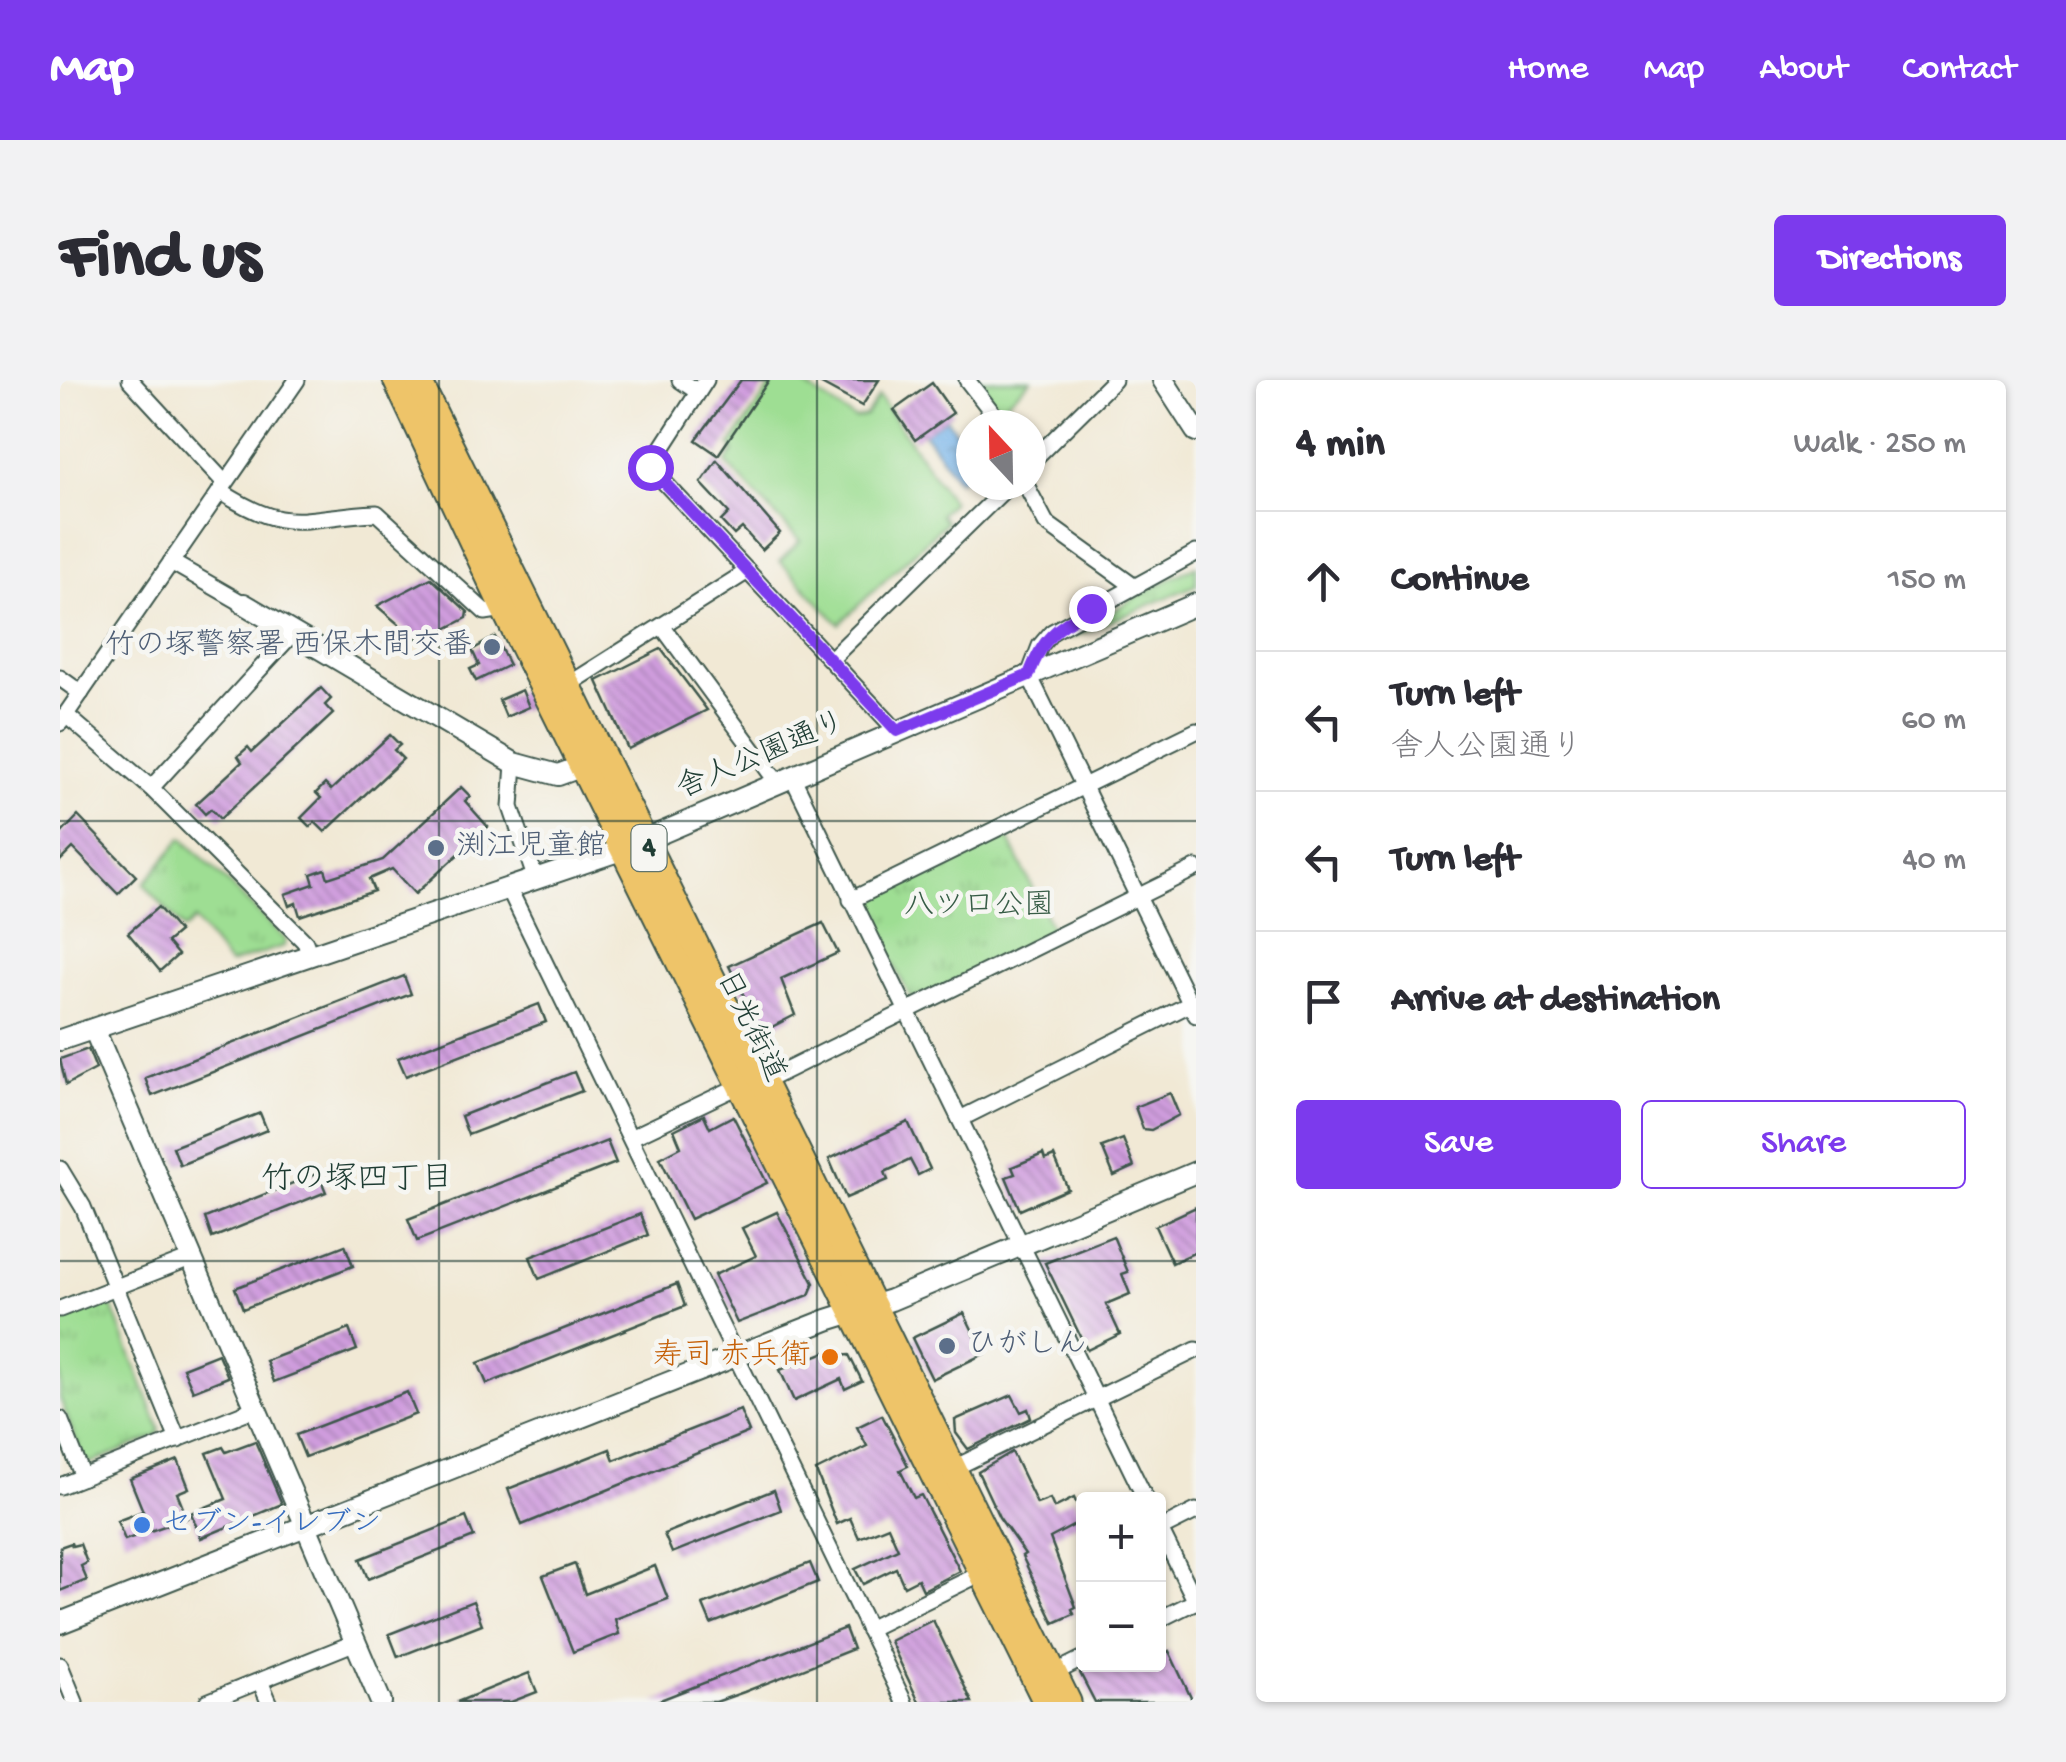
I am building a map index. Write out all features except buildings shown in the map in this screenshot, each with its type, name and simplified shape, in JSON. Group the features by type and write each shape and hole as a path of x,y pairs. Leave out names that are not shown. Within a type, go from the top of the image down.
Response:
{"highway":[{"name":"日光街道","path":"417,386 504,609 582,766 635,845"},
{"name":"日光街道","path":"417,386 568,685 635,845 862,1309 982,1574 1045,1686 1068,1702"},
{"name":"日光街道","path":"862,1309 952,1469 1045,1686"}],"street":[{"path":"130,380 222,486 262,517 295,522 377,513 485,612 504,609"},
{"path":"296,380 63,719 150,788 304,942 310,955"},
{"path":"680,380 702,386 650,467 897,731"},
{"path":"968,380 991,410"},
{"path":"1046,446 1114,380"},
{"path":"1163,380 1196,431"},
{"path":"831,659 993,500"},
{"path":"1034,500 1046,523 1132,585"},
{"path":"960,1119 1194,1006 1029,675 1040,646 1052,632 1196,553"},
{"path":"171,562 514,763 558,775 582,766"},
{"path":"568,685 748,571"},
{"name":"舎人公園通り","path":"60,1040 635,845 1196,604"},
{"path":"662,626 784,779 908,1012 1142,1492"},
{"path":"150,788 292,634"},
{"path":"60,678 80,693"},
{"path":"851,900 1196,731"},
{"path":"514,763 511,808 536,880"},
{"path":"632,1137 908,1012 1196,868"},
{"path":"509,889 904,1702"},
{"path":"94,1029 382,1702"},
{"path":"60,1169 83,1206 178,1440"},
{"path":"60,1623 862,1309 1196,1172"},
{"path":"60,1309 193,1257"},
{"path":"952,1469 1196,1350"},
{"path":"60,1486 256,1408"},
{"path":"60,1419 82,1477"},
{"path":"1166,1524 1196,1511"},
{"path":"1166,1540 1196,1602 1166,1616"},
{"path":"868,1629 982,1574"},
{"path":"208,1702 356,1642"},
{"path":"1045,1686 1076,1664"},
{"path":"60,1665 75,1702"},
{"path":"260,1681 269,1702"}],"green space":[{"path":"775,380 797,380 855,419 866,416 879,396 952,502 940,514 946,522 839,624 780,561 800,541 726,463 734,451 730,446"},
{"path":"978,380 1031,380 999,409"},
{"path":"1196,566 1196,585 1069,639 1140,594"},
{"name":"八ツ口公園","path":"1005,831 1053,932 921,998 910,997 866,909 869,900"},
{"path":"182,838 286,940 284,946 229,964 194,920 184,930 144,884"},
{"path":"104,1303 112,1306 160,1430 157,1436 91,1463 83,1460 60,1398 60,1320"}],"water":[{"path":"946,418 956,432 956,478 924,433"}],"place":[{"name":"竹の塚警察署 西保木間交番","path":"492,647"},
{"name":"渕江児童館","path":"436,848"},
{"name":"ひがしん","path":"947,1346"},
{"name":"寿司 赤兵衛","path":"830,1357"},
{"name":"セブン-イレブン","path":"142,1525"}],"district":[{"name":"竹の塚四丁目","path":"357,1181"}],"route":[{"path":"650,467 897,731 1029,675 1040,646 1052,632 1091,608"}]}
